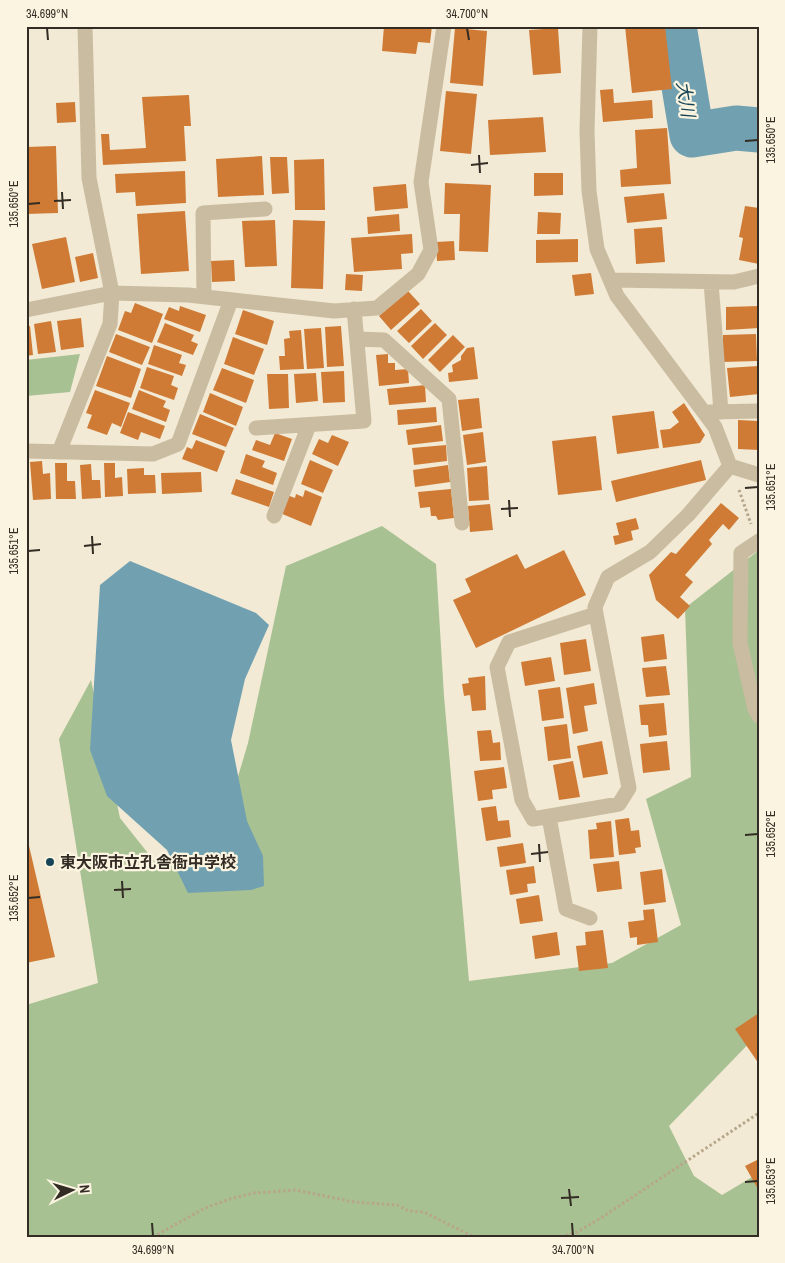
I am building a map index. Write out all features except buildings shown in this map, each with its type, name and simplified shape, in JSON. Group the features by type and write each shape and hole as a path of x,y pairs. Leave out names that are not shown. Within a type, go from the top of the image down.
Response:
{"street":[{"path":"60,452 110,324 112,294 89,178 85,26"},
{"path":"26,310 112,294 204,297 334,311 377,308 418,274 431,250 421,182 444,26"},
{"path":"590,26 587,132 589,191 597,249 617,296 715,427 730,466"},
{"path":"204,297 203,213 265,209"},
{"path":"611,280 734,282 759,276"},
{"path":"711,282 720,412"},
{"path":"26,451 153,454 178,444 231,300"},
{"path":"256,428 364,421 354,309"},
{"path":"357,339 384,340 449,399 462,523"},
{"path":"704,412 759,411"},
{"path":"274,516 309,425"},
{"path":"730,466 759,475"},
{"path":"596,614 509,642 497,667 522,800 533,819 619,804 629,788 595,607 608,577 650,552 688,515 730,466"},
{"path":"758,541 741,553 740,643 755,709 759,716"},
{"path":"549,817 566,909 590,918"}],"path":[{"path":"730,466 758,541"},
{"path":"562,1237 577,1232 602,1218 759,1112"},
{"path":"153,1237 205,1208 230,1198 254,1193 296,1190 354,1202 397,1205 409,1211 424,1212 474,1237"}],"green space":[{"path":"80,354 70,392 26,396 26,360"},
{"path":"382,526 436,564 444,696 469,981 612,963 681,925 646,799 691,777 685,608 759,550 759,1033 669,1126 694,1176 722,1195 759,1173 759,1237 26,1237 26,1005 98,983 59,739 91,680 120,818 155,862 218,844 248,743 286,566"}],"water":[{"path":"130,561 256,613 269,625 245,679 231,740 247,821 263,856 264,886 251,890 188,893 167,850 107,796 90,750 100,585"}],"waterway":[{"name":"大川","path":"674,26 692,135 736,128 759,130"}],"place":[{"name":"東大阪市立孔舎衙中学校","path":"50,862"}]}
